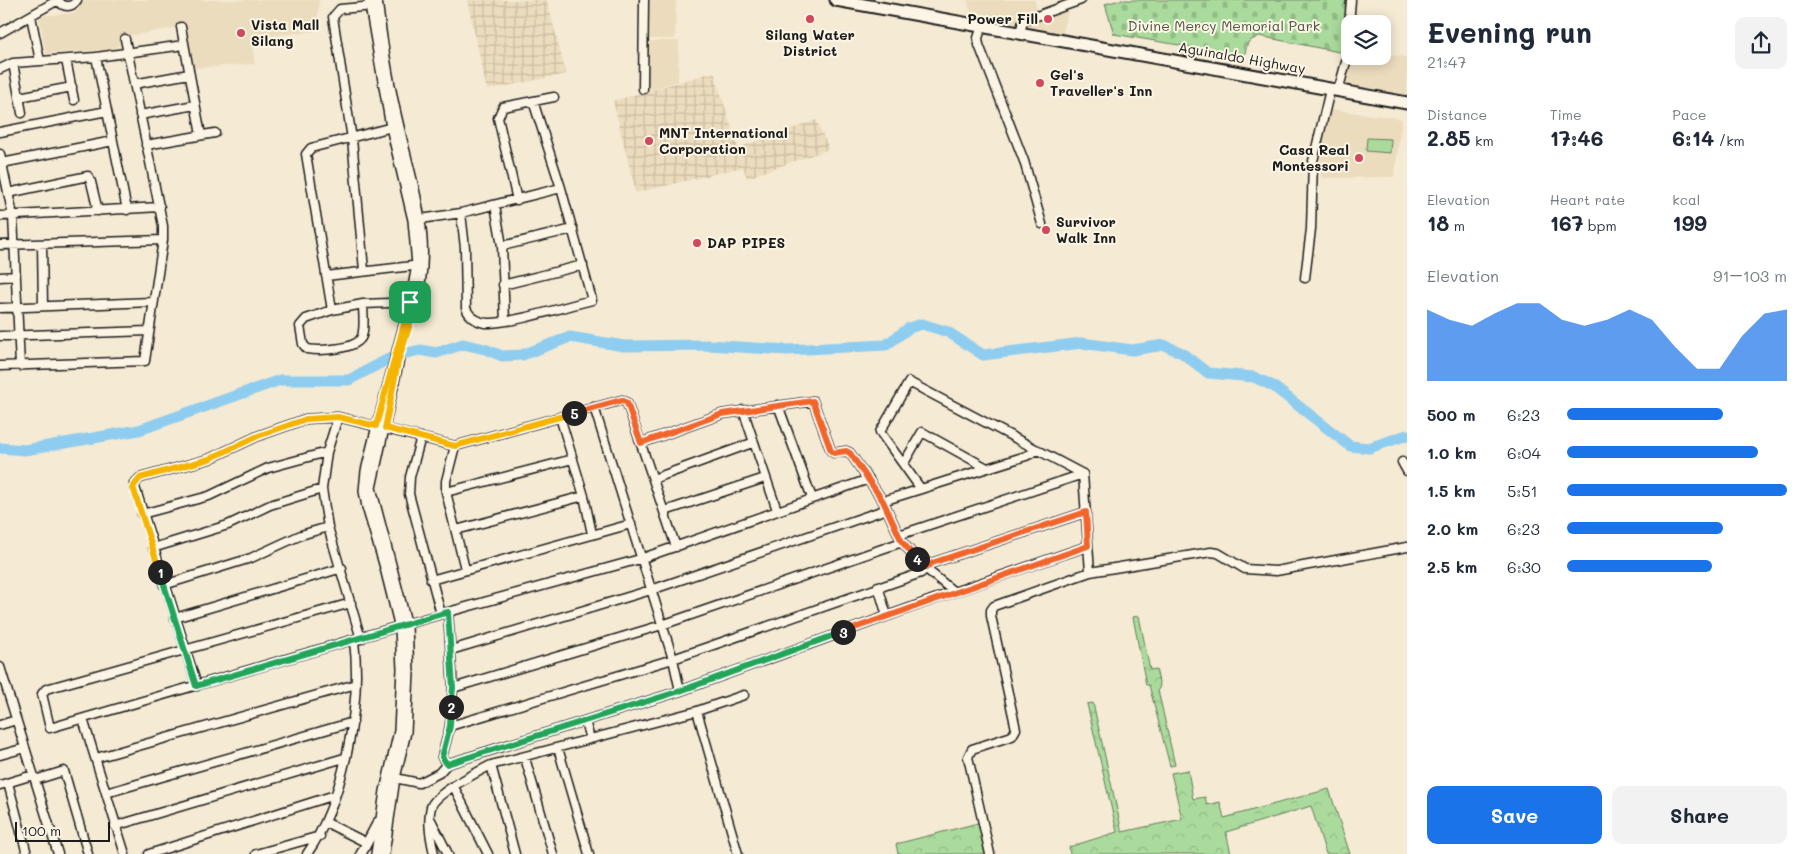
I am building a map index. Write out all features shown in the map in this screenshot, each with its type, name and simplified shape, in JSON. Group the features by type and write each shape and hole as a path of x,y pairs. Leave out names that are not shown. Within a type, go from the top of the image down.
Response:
{"main road":[{"name":"Aguinaldo Highway","path":"836,0 1407,104"}],"street":[{"path":"0,33 58,0 62,5 68,6 74,5 77,0"},
{"path":"642,89 644,0"},
{"path":"1020,33 1023,20 1081,0"},
{"path":"1305,278 1311,229 1313,161 1334,90 1346,62 1351,0"},
{"path":"364,270 352,139 334,17 340,9 373,3 395,126 417,220 420,265 413,302 396,361 381,427 372,479 372,498 403,626 409,703 406,732 396,778 384,854"},
{"path":"32,16 40,61"},
{"path":"982,26 978,38 979,45 1024,161 1042,224"},
{"path":"181,27 200,135"},
{"path":"0,366 145,361 152,302 163,240 160,207 124,39"},
{"path":"0,69 13,63 128,54 184,44"},
{"path":"96,57 127,210"},
{"path":"66,60 74,100"},
{"path":"13,63 22,113"},
{"path":"134,84 189,74"},
{"path":"19,97 72,87"},
{"path":"517,200 498,118 499,113 503,107 554,97"},
{"path":"461,213 466,248 468,314 477,320 488,324 592,300 561,188 533,101"},
{"path":"140,115 195,104"},
{"path":"0,132 107,110"},
{"path":"332,310 306,154 311,148 352,139 395,126"},
{"path":"146,145 215,133"},
{"path":"2,163 113,142"},
{"path":"0,154 13,216 20,366"},
{"path":"8,194 88,176 92,182 98,211"},
{"path":"417,220 461,213 561,188"},
{"path":"495,205 502,246 505,321"},
{"path":"0,216 160,207"},
{"path":"502,246 573,229"},
{"path":"0,245 163,240"},
{"path":"42,244 43,306"},
{"path":"326,276 364,270 420,265"},
{"path":"503,285 583,265"},
{"path":"0,276 16,276"},
{"path":"0,308 152,302"},
{"path":"363,304 362,336 359,341 330,350 307,349 303,344 300,326 306,319 332,310 363,304 413,302"},
{"path":"0,336 149,331"},
{"path":"922,489 880,432 909,382 1083,474"},
{"path":"196,686 133,487 140,478 209,459 294,422 338,417 455,446 622,400 627,403 676,547"},
{"path":"641,443 722,414 813,401 831,451 837,454 848,451 883,501 900,539 926,568 954,592"},
{"path":"778,405 812,498"},
{"path":"594,408 673,659 680,691"},
{"path":"742,410 752,443 778,510"},
{"path":"307,854 320,836 335,795 353,722 356,684 357,640 351,603 342,568 328,527 322,489 327,452 338,417"},
{"path":"560,417 584,496 592,534"},
{"path":"904,463 922,432 987,468"},
{"path":"421,437 410,477 409,494 431,580 444,613 451,650 453,688 450,726 442,757 447,764"},
{"path":"653,479 752,443"},
{"path":"455,446 446,481 446,492 465,569"},
{"path":"883,501 1038,450"},
{"path":"142,514 209,496 268,468 327,452"},
{"path":"446,492 573,460"},
{"path":"1402,462 1407,471"},
{"path":"1083,474 1090,572"},
{"path":"453,688 662,625 1083,474"},
{"path":"665,511 766,478"},
{"path":"351,603 43,690 42,694 50,728 357,640 444,613 640,559 869,479"},
{"path":"153,548 228,525 270,505 322,489"},
{"path":"456,530 584,496"},
{"path":"451,650 651,590 887,509"},
{"path":"450,726 673,659 878,586 921,573 932,563 1086,512"},
{"path":"431,580 631,524"},
{"path":"164,585 251,558 301,535 328,527"},
{"path":"396,778 419,783 439,773 447,764 680,691 954,592 1088,546"},
{"path":"990,854 969,752 972,749 1012,736 1016,729 991,610 994,606 1090,572 1211,552 1218,553 1245,569 1276,571 1407,547"},
{"path":"175,618 342,568"},
{"path":"878,586 887,616"},
{"path":"376,854 381,815 399,732 403,626"},
{"path":"0,667 3,693 16,720 58,854"},
{"path":"96,758 356,684"},
{"path":"434,854 430,818 431,807 435,800 492,765 525,758 744,695"},
{"path":"696,710 738,854"},
{"path":"83,719 124,854"},
{"path":"0,725 16,720"},
{"path":"585,721 590,739"},
{"path":"106,793 353,722"},
{"path":"0,755 25,748"},
{"path":"558,748 589,854"},
{"path":"115,826 344,758"},
{"path":"525,758 553,854"},
{"path":"492,765 515,854"},
{"path":"27,854 4,784 64,771 88,854"},
{"path":"454,788 488,854"},
{"path":"149,854 335,795"},
{"path":"361,854 381,815"},
{"path":"430,818 448,854"},
{"path":"325,822 367,843"},
{"path":"256,854 320,836"},
{"path":"386,836 392,854"}],"shaded area":[{"name":"Vista Mall Silang","path":"80,0 319,0 317,31 251,38 255,64 193,68 185,26 129,36 114,49 46,54 39,16 75,13"},
{"path":"467,0 547,0 566,74 487,90"},
{"path":"646,0 676,0 675,39 645,39"},
{"path":"967,0 1034,0 1038,11 1026,16 1019,24 972,15"},
{"name":"Power Fill","path":"1069,6 1063,33 1024,27 1024,23"},
{"path":"646,41 679,41 678,81 646,91"},
{"path":"1391,55 1407,57 1407,95 1345,84 1349,65 1391,65"},
{"path":"714,72 738,148 816,120 829,149 747,178 743,167 636,193 613,101"},
{"name":"Casa Real Montessori","path":"1328,109 1402,119 1394,177 1321,178 1320,140"}],"green space":[{"name":"Divine Mercy Memorial Park","path":"1120,0 1348,0 1347,15 1341,15 1341,52 1259,36 1248,42 1244,56 1114,34 1105,4"},
{"path":"1367,138 1391,139 1390,153 1366,151"},
{"path":"1139,616 1150,670 1156,669 1160,686 1158,690 1175,765 1170,766 1149,685 1146,685 1133,617"},
{"path":"1093,703 1122,832 1182,819 1171,773 1188,770 1193,799 1205,797 1207,805 1220,802 1224,818 1329,789 1350,854 1326,854 1311,806 1226,832 1231,854 1070,854 1069,847 1117,832 1087,704"},
{"path":"978,823 985,854 898,854 896,844"}],"waterway":[{"path":"407,353 420,350 436,353 463,344 485,349 502,356 522,355 570,337 624,346 708,345 787,350 886,345 909,328 922,324 948,332 983,355 1082,343 1132,350 1164,345 1182,353 1208,373 1254,377 1273,386 1350,446 1369,448 1407,435"},
{"path":"0,448 25,450 139,430 280,380 349,380 394,356"}],"place":[{"name":"Silang Water District","path":"810,19"},
{"name":"Power Fill","path":"1048,19"},
{"name":"Vista Mall Silang","path":"241,33"},
{"name":"Gel's Traveller's Inn","path":"1040,83"},
{"name":"MNT International Corporation","path":"649,141"},
{"name":"Casa Real Montessori","path":"1359,158"},
{"name":"Survivor Walk Inn","path":"1046,230"},
{"name":"DAP PIPES","path":"697,243"}],"route":[{"path":"410,302 417,302 398,362 385,428 455,446 622,400 627,403 641,443 722,414 810,400 815,404 831,451 837,454 846,451 850,453 883,501 902,542 926,568 932,563 1086,512 1088,546 954,592 680,691 447,764 442,757 450,726 453,688 448,612 413,624 196,686 133,487 134,484 140,478 209,459 258,436 306,419 338,417 376,426 410,302"}]}
